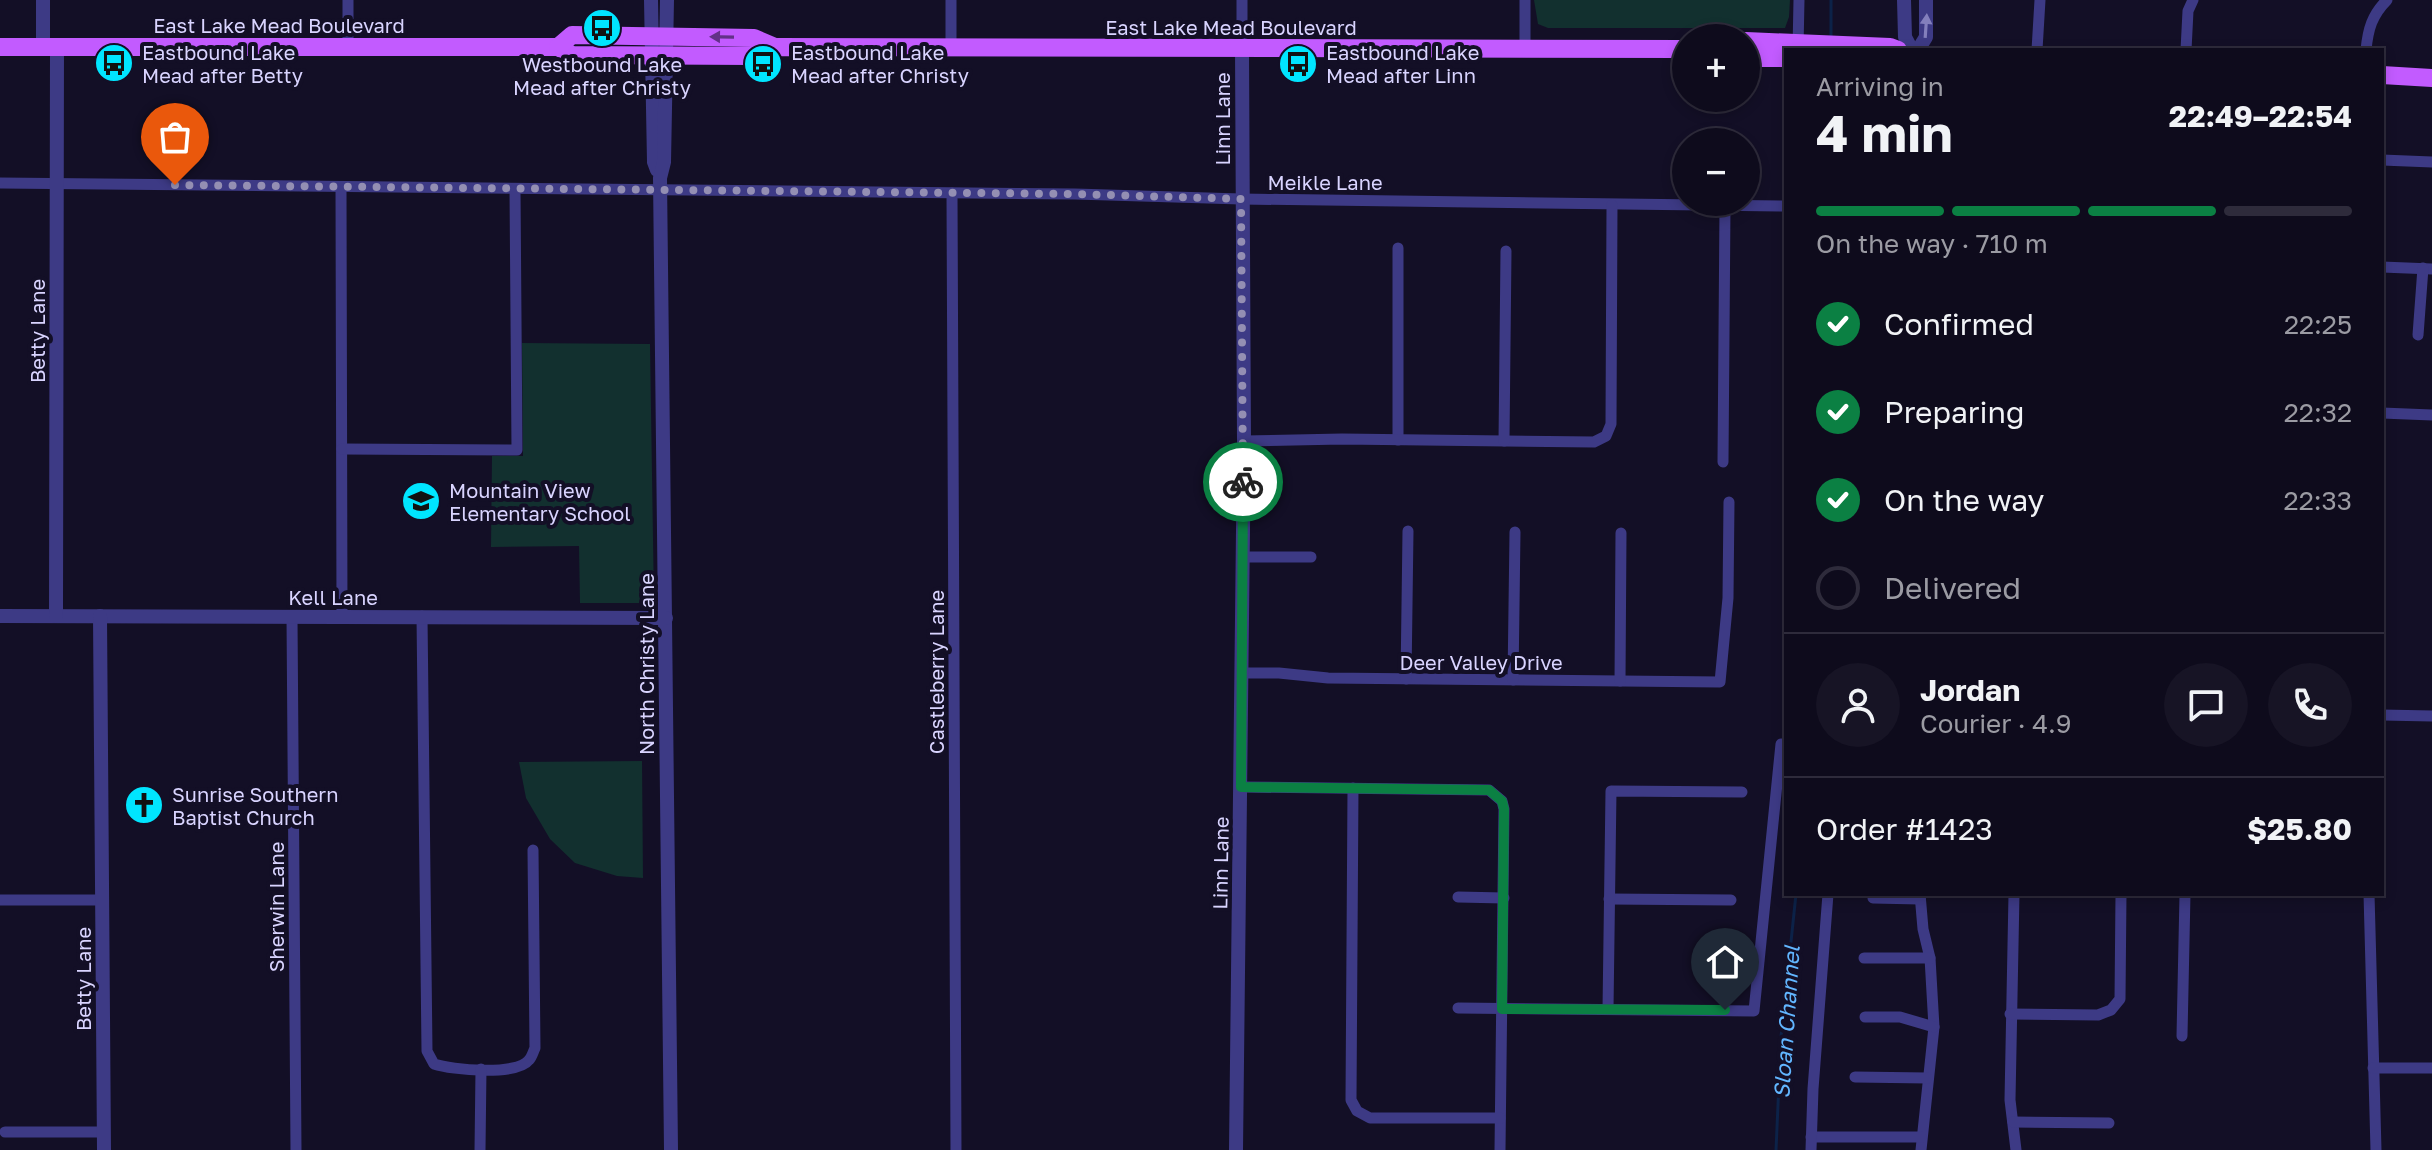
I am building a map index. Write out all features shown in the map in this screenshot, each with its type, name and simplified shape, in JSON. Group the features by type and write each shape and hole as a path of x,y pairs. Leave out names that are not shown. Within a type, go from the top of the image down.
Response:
{"main road":[{"name":"East Lake Mead Boulevard","path":"0,47 558,47 572,35 752,56 775,47 1672,49"},
{"path":"1760,42 1879,48"},
{"path":"1760,58 1784,58"},
{"path":"2384,75 2432,78"}],"street":[{"name":"Betty Lane","path":"43,0 50,47 58,183 56,616"},
{"path":"348,0 348,47"},
{"name":"North Christy Lane","path":"651,0 660,46 664,162 660,185 671,1150"},
{"name":"North Christy Lane","path":"660,46 667,0"},
{"path":"951,0 951,49"},
{"name":"Linn Lane","path":"1236,1150 1244,441 1242,0"},
{"path":"1525,0 1525,49"},
{"path":"1799,0 1804,45"},
{"path":"1904,0 1905,37 1911,48"},
{"path":"1919,48 1926,37 1926,0"},
{"path":"2037,48 2040,0"},
{"path":"2186,48 2188,11 2193,0"},
{"path":"2366,48 2368,30 2376,11 2387,0"},
{"path":"2384,160 2432,162"},
{"name":"Meikle Lane","path":"0,183 515,189 660,185 1672,206"},
{"path":"341,187 342,617"},
{"path":"342,449 517,450 515,189"},
{"name":"Castleberry Lane","path":"952,193 956,1150"},
{"path":"1244,441 1594,442 1606,436 1611,424 1612,205"},
{"name":"Meikle Lane","path":"1760,206 1784,206"},
{"path":"1723,462 1725,216"},
{"path":"1398,248 1398,440"},
{"path":"1504,441 1506,251"},
{"path":"2384,267 2427,269 2418,335"},
{"path":"2384,413 2432,415"},
{"name":"Deer Valley Drive","path":"1242,673 1328,678 1720,682 1728,598 1729,502"},
{"path":"1406,679 1408,531"},
{"path":"1513,680 1515,532"},
{"path":"1620,681 1621,533"},
{"path":"1243,557 1311,557"},
{"name":"Kell Lane","path":"0,616 666,618"},
{"name":"Betty Lane","path":"100,616 104,1150"},
{"path":"422,616 427,1051 434,1064 450,1070 515,1068 529,1062 535,1048 533,850"},
{"name":"Sherwin Lane","path":"292,617 296,1150"},
{"path":"2384,715 2432,716"},
{"path":"1458,1008 1754,1011 1781,744"},
{"path":"1241,787 1489,790 1498,796 1504,809 1500,1150"},
{"path":"1353,788 1351,1100 1357,1111 1370,1118 1500,1118"},
{"path":"1608,1009 1611,791 1742,792"},
{"path":"1811,1150 1828,896"},
{"path":"1873,898 1920,896 1930,958 1934,1027 1921,1150"},
{"path":"2014,896 2010,1100 2016,1150"},
{"path":"2010,1014 2098,1015 2111,1010 2120,999 2121,896"},
{"path":"2182,1036 2185,896"},
{"path":"2369,896 2376,1150"},
{"path":"1458,897 1504,898"},
{"path":"1609,899 1731,900"},
{"path":"0,900 102,900"},
{"path":"1864,958 1930,958"},
{"path":"1865,1017 1900,1017 1934,1027"},
{"path":"2373,1068 2432,1068"},
{"path":"480,1150 481,1069"},
{"path":"1855,1077 1927,1078"},
{"path":"2013,1122 2109,1123"},
{"path":"5,1132 104,1132"},
{"path":"1811,1137 1921,1137"}],"green space":[{"path":"1534,0 1790,0 1785,28 1760,28 1760,24 1672,24 1672,28 1548,28 1538,24"},
{"path":"522,343 650,344 654,603 580,603 579,546 491,547 492,456 523,456"},
{"path":"642,761 643,878 617,876 575,863 550,839 526,798 519,762"}],"waterway":[{"name":"Sloan Channel","path":"1831,0 1831,36"},
{"name":"Sloan Channel","path":"1776,1150 1781,1037 1796,896"}],"way so far":[{"path":"175,185 1075,194 1241,199 1243,482"}],"place":[{"name":"Westbound Lake Mead after Christy","path":"602,28"},
{"name":"Eastbound Lake Mead after Betty","path":"114,63"},
{"name":"Eastbound Lake Mead after Christy","path":"763,64"},
{"name":"Eastbound Lake Mead after Linn","path":"1298,64"},
{"name":"Mountain View Elementary School","path":"421,501"},
{"name":"Sunrise Southern Baptist Church","path":"144,805"}],"route":[{"path":"1243,482 1241,787 1489,790 1502,801 1504,809 1502,1009 1725,1010"}]}
